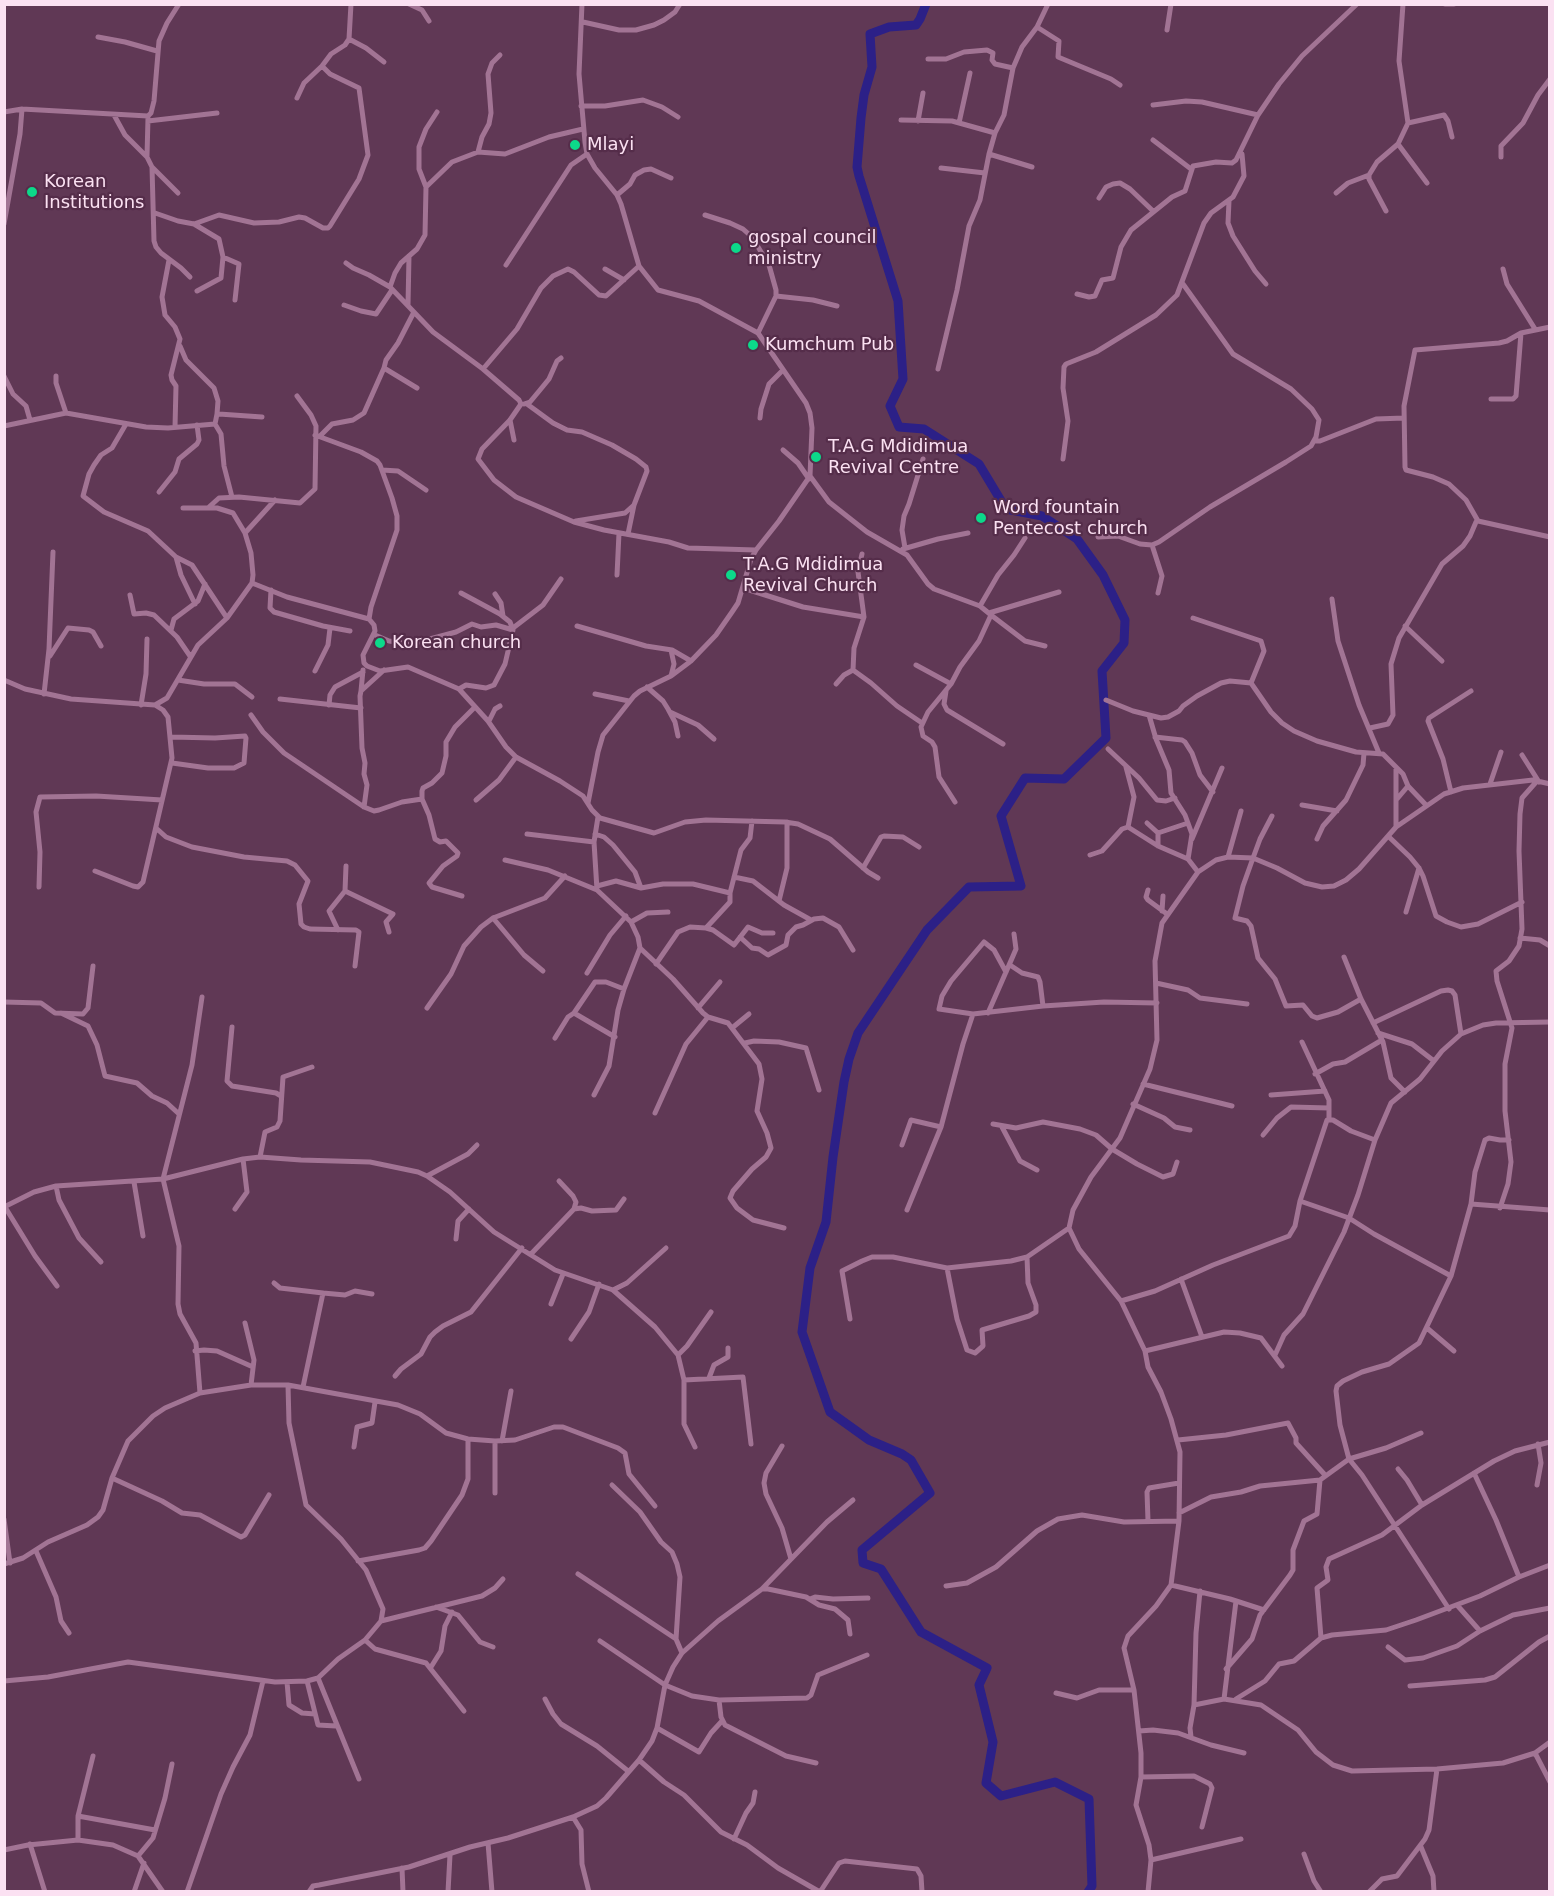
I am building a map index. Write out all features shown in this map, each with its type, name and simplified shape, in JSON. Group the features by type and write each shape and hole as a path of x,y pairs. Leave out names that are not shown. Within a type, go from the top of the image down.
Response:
{"street":[{"path":"147,157 148,119 154,101 157,51 163,31 179,4"},
{"path":"297,98 304,83 331,54 345,45 349,39 351,4"},
{"path":"409,4 422,10 429,21"},
{"path":"582,4 583,22 579,57 581,106 587,154 595,168 617,195 629,227 639,267 658,290 699,301 758,333 806,403 812,428 809,477 756,550 732,612 716,635 691,661 671,676 640,691 603,735 588,804"},
{"path":"583,22 619,30 636,30 664,20 675,12 680,4"},
{"path":"938,369 957,290 969,226 980,200 988,154 1004,115 1013,68 1022,47 1048,4"},
{"path":"1167,30 1171,4"},
{"path":"1077,294 1095,296 1102,280 1113,278 1120,247 1125,239 1139,222 1172,196 1185,191 1191,169 1196,164 1234,162 1258,115 1294,64 1357,4"},
{"path":"1336,193 1348,183 1369,175 1377,162 1398,144 1407,123 1400,61 1403,4"},
{"path":"1445,4 1454,4"},
{"path":"1036,27 1059,41 1058,57 1120,85"},
{"path":"98,37 157,51"},
{"path":"349,39 366,48 384,62"},
{"path":"928,59 946,59 964,52 987,50 992,51 992,60 995,64 1013,68"},
{"path":"478,152 491,113 488,74 492,63 500,55"},
{"path":"194,224 219,214 254,223 305,218 326,229 333,223 364,169 368,146 359,88 330,74 321,66"},
{"path":"959,123 970,74"},
{"path":"1501,157 1501,146 1523,123 1538,95 1550,79"},
{"path":"918,121 923,93"},
{"path":"581,106 605,106 643,100 662,107 678,117"},
{"path":"1153,105 1186,101 1202,102 1258,115"},
{"path":"4,112 22,109 148,119 217,113"},
{"path":"4,224 20,134 22,109"},
{"path":"344,305 376,314 391,289 395,273 417,249 424,235 426,187 419,169 419,147 436,112"},
{"path":"114,115 125,135 178,193"},
{"path":"1407,123 1444,115 1449,121 1452,137"},
{"path":"901,120 959,123 995,133"},
{"path":"426,187 452,162 478,152 505,154 549,137 583,129"},
{"path":"1153,140 1191,169"},
{"path":"1398,144 1428,183"},
{"path":"1064,459 1068,421 1063,380 1066,364 1096,352 1156,315 1177,295 1204,223 1211,213 1229,201 1244,176 1241,152"},
{"path":"506,265 571,165 587,154"},
{"path":"988,154 1032,167"},
{"path":"152,167 154,241 161,253 182,268 190,277"},
{"path":"941,168 985,173"},
{"path":"617,195 630,184 635,175 644,170 651,170 671,178"},
{"path":"1369,175 1386,212"},
{"path":"1099,198 1106,187 1120,183 1130,189 1153,211"},
{"path":"1229,201 1228,223 1233,236 1266,284"},
{"path":"155,213 194,224 219,239 223,257 221,278 197,291"},
{"path":"705,215 743,229 752,237 769,265 776,296 758,333"},
{"path":"408,305 409,256"},
{"path":"223,257 239,264 235,300"},
{"path":"169,260 162,297 165,315 175,327 180,339 171,375 177,392 176,427"},
{"path":"346,262 391,289 441,339 483,369 524,404 553,423 599,439 643,464 647,471 634,505 628,534"},
{"path":"483,369 517,329 541,288 553,276 565,269 570,269 599,295 604,296 639,267"},
{"path":"605,269 624,280"},
{"path":"1503,269 1507,284 1535,329"},
{"path":"1098,537 1118,536 1152,545 1286,462 1315,441 1319,420 1312,409 1291,389 1233,354 1183,284"},
{"path":"776,296 813,300 837,306"},
{"path":"317,435 332,424 353,420 363,413 386,360 414,312"},
{"path":"1550,327 1521,333 1499,343 1415,350 1404,418 1405,467 1407,470 1449,484 1466,500 1478,521 1550,537"},
{"path":"1491,399 1515,397 1521,333"},
{"path":"180,346 186,360 214,388 218,401 215,424 221,434 224,466 232,497"},
{"path":"561,358 557,361 545,384 482,449 478,459 494,480 516,497 574,522 688,548 756,550"},
{"path":"384,368 417,388"},
{"path":"760,418 769,384 783,370"},
{"path":"4,376 13,394 26,406 30,420"},
{"path":"56,376 56,383 66,413"},
{"path":"209,507 219,498 232,497 300,503 315,489 317,435 314,421 297,396"},
{"path":"4,426 66,413 146,427 215,424"},
{"path":"217,414 262,417"},
{"path":"1315,441 1376,419 1404,418"},
{"path":"510,420 514,440"},
{"path":"126,424 117,442 101,455 89,474 83,496 104,512 153,535 176,558 192,565 227,618"},
{"path":"159,492 175,472 179,459 197,444 199,440 197,425"},
{"path":"317,435 369,456 380,465 397,516 397,530 370,607 369,620"},
{"path":"783,450 798,463 829,502 867,532 902,549 924,580 934,589 980,606 1025,641 1045,646"},
{"path":"902,549 904,516 923,459"},
{"path":"382,470 398,471 426,490"},
{"path":"245,533 275,500"},
{"path":"574,522 625,513 634,505"},
{"path":"154,705 167,698 198,645 227,618 252,583 251,553 245,533 232,513 225,509 209,507 183,508"},
{"path":"1370,728 1388,724 1394,715 1391,658 1405,626 1442,564 1462,546 1478,521"},
{"path":"617,575 619,533"},
{"path":"902,549 968,533"},
{"path":"980,606 998,575 1025,538"},
{"path":"1152,545 1162,576 1158,593"},
{"path":"44,694 49,657 53,552"},
{"path":"852,670 854,648 864,617 858,572 862,554"},
{"path":"176,558 181,575 195,604"},
{"path":"375,635 389,641 411,644 456,632 472,624 481,627 496,626 513,629 543,605 561,579"},
{"path":"252,583 287,597 360,616 374,625 375,635 365,651 361,691 362,748 367,785 364,807"},
{"path":"171,630 174,619 195,604 202,595 205,584"},
{"path":"743,588 803,607 864,617"},
{"path":"271,590 270,608 274,612 330,628 350,630"},
{"path":"990,614 1059,592"},
{"path":"459,689 466,685 486,688 494,686 505,664 513,629 510,622 503,616 460,593"},
{"path":"495,594 501,603 503,616"},
{"path":"130,595 134,614 150,613 171,630 190,656"},
{"path":"1332,599 1338,641 1359,705 1379,753 1403,774 1408,786 1426,805"},
{"path":"955,802 939,777 935,747 922,734 922,723 979,641 990,614"},
{"path":"1193,618 1261,641 1264,651 1251,683"},
{"path":"577,626 646,646 672,650 691,661"},
{"path":"1405,626 1442,661"},
{"path":"49,657 68,628 93,632 101,646"},
{"path":"315,671 327,648 330,628"},
{"path":"141,705 146,674 147,639"},
{"path":"671,676 674,666 672,650"},
{"path":"364,663 372,669 408,667 459,689 489,721 506,747 516,757 583,796 598,817 654,833 693,821 798,824 831,839 863,868 878,878"},
{"path":"916,665 951,684"},
{"path":"361,691 384,670"},
{"path":"836,684 852,670"},
{"path":"852,670 922,723"},
{"path":"329,705 330,695 335,687 363,672"},
{"path":"4,680 44,694 71,699 154,705 164,710 168,717 172,763 141,885 133,886 94,871"},
{"path":"178,680 204,684 235,684 252,697"},
{"path":"1106,700 1121,708 1161,718 1174,714 1188,702 1221,683 1230,681 1251,683 1271,712 1294,731 1317,741 1364,753 1379,753"},
{"path":"647,687 663,701 670,712 678,736"},
{"path":"946,690 944,704 947,710 1003,744"},
{"path":"1451,792 1443,759 1428,721 1429,718 1471,691"},
{"path":"595,694 630,701"},
{"path":"280,699 361,708"},
{"path":"462,896 429,884 443,866 458,853 446,841 440,842 435,839 422,799 423,788 442,773 446,742 475,706"},
{"path":"489,721 495,709 500,706"},
{"path":"670,712 692,721 714,739"},
{"path":"251,715 263,732 284,753 364,807 374,811 402,802 422,799"},
{"path":"1149,715 1168,770 1170,787 1188,823 1192,839"},
{"path":"171,736 215,738 245,736 246,742 244,763 234,768 208,768 172,763"},
{"path":"1155,737 1185,742 1192,753 1200,775 1213,792"},
{"path":"1108,749 1139,778 1157,800 1166,801 1174,798"},
{"path":"1490,784 1501,752"},
{"path":"1317,839 1323,826 1346,800 1363,765 1364,753"},
{"path":"1522,755 1538,782"},
{"path":"477,800 499,780 516,757"},
{"path":"1126,766 1134,797 1128,827"},
{"path":"1396,767 1396,826"},
{"path":"1188,859 1192,839 1222,768"},
{"path":"1500,1208 1508,1184 1511,1162 1505,1111 1505,1064 1511,1022 1497,981 1496,971 1509,961 1519,946 1522,902 1519,851 1520,814 1522,798 1538,782"},
{"path":"1165,912 1198,872 1216,860 1228,857 1253,858 1305,883 1334,886 1359,869 1396,826 1426,805 1451,792 1490,784 1538,782 1550,784"},
{"path":"1397,799 1408,786"},
{"path":"39,887 40,852 36,812 40,797 96,795 162,800"},
{"path":"1302,805 1337,811"},
{"path":"1228,857 1241,811"},
{"path":"1272,816 1253,858 1235,918 1246,921 1251,926 1258,958 1275,979 1284,1005 1303,1005 1312,1016 1317,1018 1338,1012 1361,999"},
{"path":"597,888 594,842 598,817"},
{"path":"706,928 730,902 741,850 750,838 753,821"},
{"path":"779,901 786,868 787,822"},
{"path":"1147,823 1158,833 1158,846"},
{"path":"1158,833 1188,823"},
{"path":"1128,827 1158,846 1188,859 1198,872"},
{"path":"1090,855 1102,851 1122,829 1128,827"},
{"path":"156,828 165,837 192,847 244,857 287,861 295,865 308,881 299,904 301,924 310,929 356,930 360,934 355,966"},
{"path":"526,834 594,842"},
{"path":"595,834 604,837 613,845 635,872 641,888"},
{"path":"863,868 884,836 903,837 919,847"},
{"path":"1388,836 1419,868 1437,916 1461,927 1478,924 1522,902"},
{"path":"505,861 565,876 597,888 611,905 626,916 638,937 639,948 618,1010 609,1066 594,1095"},
{"path":"338,930 330,911 345,891 346,866"},
{"path":"1406,912 1419,868"},
{"path":"428,1008 451,974 464,946 481,927 493,918 545,898 565,876"},
{"path":"734,877 753,881 779,901 812,920"},
{"path":"597,888 616,881 641,888 663,884 693,884 730,894"},
{"path":"345,891 393,914 386,922 389,932"},
{"path":"1148,891 1146,897 1148,900 1165,912"},
{"path":"1148,1892 1151,1860 1149,1845 1137,1812 1141,1777 1139,1731 1134,1690 1124,1648 1128,1636 1171,1584 1179,1521 1181,1465 1178,1440 1161,1392 1121,1301 1079,1249 1069,1228 1073,1210 1091,1177 1120,1138 1150,1069 1157,1040 1155,962 1165,912 1163,896"},
{"path":"631,922 647,913 668,912"},
{"path":"587,973 610,935 626,916"},
{"path":"493,918 524,954 543,970"},
{"path":"740,937 752,948 759,949 768,955 786,945 788,935 796,927 823,918 839,927 854,950"},
{"path":"656,964 678,932 690,927 712,930 730,944 736,944 748,927 762,933 773,933"},
{"path":"988,1013 1016,949 1014,934"},
{"path":"1520,938 1540,940 1550,946"},
{"path":"1006,972 994,950 984,942 951,981 942,996 939,1009 973,1014 1043,1006 1157,1003"},
{"path":"639,948 673,979 708,1017 728,1023 759,1064 761,1087 757,1111 771,1148 766,1157 733,1191 730,1198 737,1208 753,1220 784,1228"},
{"path":"1344,957 1373,1023 1382,1030 1412,1044 1434,1061"},
{"path":"1010,965 1022,973 1038,976 1043,1006"},
{"path":"4,1002 41,1003 52,1012 83,1014 87,1012 93,966"},
{"path":"555,1038 594,982 606,982 624,989"},
{"path":"698,1008 720,982"},
{"path":"1156,983 1188,990 1200,998 1247,1004"},
{"path":"1316,1074 1333,1064 1345,1062 1382,1030 1441,991 1448,990 1455,995 1461,1034"},
{"path":"200,1393 196,1343 183,1321 178,1304 179,1246 163,1179 192,1065 202,996"},
{"path":"61,1013 88,1026 97,1045 105,1076 137,1083 179,1114"},
{"path":"574,1013 615,1037"},
{"path":"732,1028 749,1014"},
{"path":"908,1210 941,1127 973,1014"},
{"path":"655,1113 686,1044 708,1017"},
{"path":"1275,1355 1284,1335 1303,1314 1325,1271 1349,1218 1375,1140 1391,1103 1420,1079 1442,1052 1461,1034 1483,1025 1550,1022"},
{"path":"1373,1023 1382,1030 1391,1078 1405,1092"},
{"path":"232,1027 227,1081 232,1086 276,1093 281,1096"},
{"path":"745,1043 779,1042 806,1048 819,1090"},
{"path":"1121,1301 1155,1291 1289,1236 1295,1226 1300,1201 1322,1132 1329,1119 1329,1100 1302,1042"},
{"path":"260,1156 265,1132 279,1125 283,1077 312,1066"},
{"path":"1143,1084 1232,1106"},
{"path":"1271,1095 1325,1091"},
{"path":"1133,1104 1164,1118 1174,1128 1190,1130"},
{"path":"1263,1135 1277,1118 1291,1107 1329,1108"},
{"path":"1329,1119 1375,1140"},
{"path":"902,1145 911,1120 941,1127"},
{"path":"993,1124 1002,1127 1026,1127 1043,1122 1080,1129 1096,1135 1112,1149 1163,1177 1173,1174 1177,1162"},
{"path":"1002,1127 1020,1161 1037,1170"},
{"path":"1449,1609 1362,1475 1349,1459 1336,1406 1337,1386 1362,1372 1379,1368 1400,1358 1419,1343 1452,1276 1471,1204 1475,1172 1485,1140 1489,1138 1509,1140"},
{"path":"427,1176 468,1154 477,1146"},
{"path":"57,1286 5,1207 34,1192 56,1186 163,1179 260,1156 370,1162 408,1169 427,1176 494,1232 563,1274 613,1290 655,1328 678,1355 684,1380 684,1424 694,1448"},
{"path":"235,1209 247,1192 243,1159"},
{"path":"531,1254 574,1209 576,1202 573,1196 559,1181"},
{"path":"134,1182 143,1236"},
{"path":"56,1186 59,1200 79,1238 101,1262"},
{"path":"574,1209 616,1210 624,1199"},
{"path":"1300,1201 1349,1218 1452,1276"},
{"path":"1471,1204 1550,1210"},
{"path":"456,1239 458,1221 469,1209"},
{"path":"850,1319 844,1269 872,1257 881,1256 947,1268 1011,1261 1027,1257 1069,1228"},
{"path":"394,1376 421,1354 435,1332 471,1312 522,1248"},
{"path":"613,1290 627,1283 666,1248"},
{"path":"947,1268 957,1319 967,1350 975,1353 982,1346 982,1330 1036,1312 1036,1305 1028,1283 1027,1257"},
{"path":"551,1304 563,1274"},
{"path":"1181,1279 1202,1337"},
{"path":"274,1284 280,1287 323,1293 345,1295 355,1291 372,1294"},
{"path":"571,1339 589,1312 599,1284"},
{"path":"303,1387 323,1293"},
{"path":"678,1355 711,1312"},
{"path":"245,1323 252,1349 251,1385"},
{"path":"1427,1328 1454,1351"},
{"path":"1145,1352 1224,1332 1252,1334 1261,1338 1282,1366"},
{"path":"709,1378 713,1366 728,1357 728,1348"},
{"path":"195,1351 217,1351 253,1366"},
{"path":"684,1380 743,1377 751,1444"},
{"path":"4,1520 8,1564 36,1551 55,1538 87,1525 103,1510 112,1478 128,1442 143,1425 165,1408 200,1393 251,1385 303,1387 409,1409 447,1433 468,1439 499,1441 525,1438 554,1426 572,1430 618,1448 627,1456 629,1474 655,1506"},
{"path":"4,1681 48,1677 128,1662 263,1681 306,1680 318,1678 338,1659 365,1640 381,1621 384,1613 366,1570 340,1539 306,1505 289,1423 288,1385"},
{"path":"495,1493 499,1441 511,1391"},
{"path":"354,1447 357,1426 372,1423 375,1402"},
{"path":"1178,1440 1226,1435 1288,1422 1296,1443 1325,1475"},
{"path":"1179,1513 1211,1497 1260,1486 1320,1480 1349,1459 1386,1448 1421,1432"},
{"path":"358,1561 419,1550 431,1542 462,1495 468,1479 468,1439"},
{"path":"1321,1638 1317,1588 1328,1580 1327,1562 1382,1534 1422,1504 1474,1473 1515,1451 1550,1442"},
{"path":"1537,1485 1541,1463 1538,1444"},
{"path":"782,1446 766,1473 764,1483 766,1494 783,1528 791,1559"},
{"path":"1398,1468 1422,1504"},
{"path":"1474,1473 1519,1577"},
{"path":"112,1478 182,1513 200,1515 241,1536 245,1535 268,1495"},
{"path":"1226,1669 1251,1639 1264,1610 1293,1570 1293,1550 1304,1521 1317,1514 1320,1480"},
{"path":"1148,1521 1149,1488 1179,1483"},
{"path":"612,1485 640,1512 661,1542 672,1552 680,1577 676,1639 682,1653"},
{"path":"309,1892 313,1886 402,1868 508,1838 573,1816 603,1801 639,1760 652,1741 657,1728 665,1685 682,1653 718,1621 762,1589 827,1522 853,1500"},
{"path":"946,1586 967,1583 996,1567 1037,1531 1058,1519 1082,1515 1124,1522 1179,1521"},
{"path":"36,1551 56,1597 61,1621 69,1633"},
{"path":"1234,1699 1265,1681 1279,1664 1294,1661 1321,1638 1386,1630 1449,1609 1550,1565"},
{"path":"578,1574 676,1639"},
{"path":"381,1621 482,1596 495,1588 503,1579"},
{"path":"1171,1584 1264,1610"},
{"path":"762,1589 810,1599 817,1604 832,1607 848,1620 850,1634"},
{"path":"1191,1737 1200,1591"},
{"path":"810,1599 814,1597 868,1598"},
{"path":"1224,1699 1236,1601"},
{"path":"1457,1605 1480,1631"},
{"path":"435,1607 452,1612 464,1622 480,1642 493,1647"},
{"path":"1388,1647 1405,1660 1417,1659 1457,1646 1480,1631 1513,1615 1550,1608"},
{"path":"431,1667 441,1651 445,1626 452,1612"},
{"path":"1410,1686 1485,1680 1495,1677 1550,1636"},
{"path":"365,1640 375,1649 419,1659 431,1667 464,1711"},
{"path":"600,1641 665,1685 692,1696 719,1700 807,1698 811,1695 818,1675 867,1655"},
{"path":"318,1678 359,1779"},
{"path":"306,1680 319,1726 336,1726"},
{"path":"187,1892 221,1794 232,1767 250,1735 263,1681"},
{"path":"287,1682 289,1705 302,1713 315,1714"},
{"path":"1056,1694 1077,1698 1099,1690 1134,1690"},
{"path":"545,1699 561,1724 597,1746 628,1771"},
{"path":"1194,1705 1224,1699 1252,1702 1269,1709 1298,1731 1316,1752 1341,1769 1360,1771 1437,1769 1503,1762 1535,1753 1550,1742"},
{"path":"719,1700 722,1721 740,1734 786,1756 816,1763"},
{"path":"657,1728 699,1752 711,1732 722,1721"},
{"path":"1139,1731 1166,1731 1244,1753"},
{"path":"1535,1753 1550,1782"},
{"path":"78,1840 78,1816 93,1756"},
{"path":"639,1760 684,1796 716,1828 820,1892 839,1863 845,1861 916,1869 921,1876 922,1892"},
{"path":"138,1856 151,1840 155,1830 172,1764"},
{"path":"1369,1892 1382,1879 1397,1876 1420,1847 1429,1830 1437,1769"},
{"path":"1141,1777 1194,1776 1210,1784 1212,1788 1202,1827"},
{"path":"734,1839 753,1803 755,1792"},
{"path":"78,1816 155,1830"},
{"path":"573,1816 581,1830 581,1858 589,1892"},
{"path":"1151,1860 1241,1839"},
{"path":"4,1850 30,1844 78,1840 113,1845 138,1856 164,1892"},
{"path":"488,1843 492,1892"},
{"path":"30,1844 45,1892"},
{"path":"1420,1847 1433,1876 1434,1892"},
{"path":"1304,1854 1314,1881 1321,1892"},
{"path":"448,1892 450,1855"},
{"path":"134,1892 144,1863"},
{"path":"402,1868 403,1892"}],"waterway":[{"path":"926,4 916,25 889,27 870,34 872,67 864,95 861,118 857,167 898,301 903,379 890,406 899,427 924,429 979,464 1006,509 1042,516 1077,539 1103,575 1125,620 1124,643 1102,671 1106,738 1064,779 1025,778 1001,816 1021,886 969,887 927,930 858,1033 844,1082 826,1222 810,1268 802,1332 830,1412 869,1440 911,1460 930,1493 862,1550 863,1563 881,1569 921,1632 987,1668 979,1685 993,1742 986,1783 1001,1796 1055,1782 1089,1799 1092,1886 1088,1892"}],"place":[{"name":"Mlayi","path":"575,145"},
{"name":"Korean Institutions","path":"32,192"},
{"name":"gospal council ministry","path":"736,248"},
{"name":"Kumchum Pub","path":"753,345"},
{"name":"T.A.G Mdidimua Revival Centre","path":"816,457"},
{"name":"Word fountain Pentecost church","path":"981,518"},
{"name":"T.A.G Mdidimua Revival Church","path":"731,575"},
{"name":"Korean church","path":"380,643"}]}
